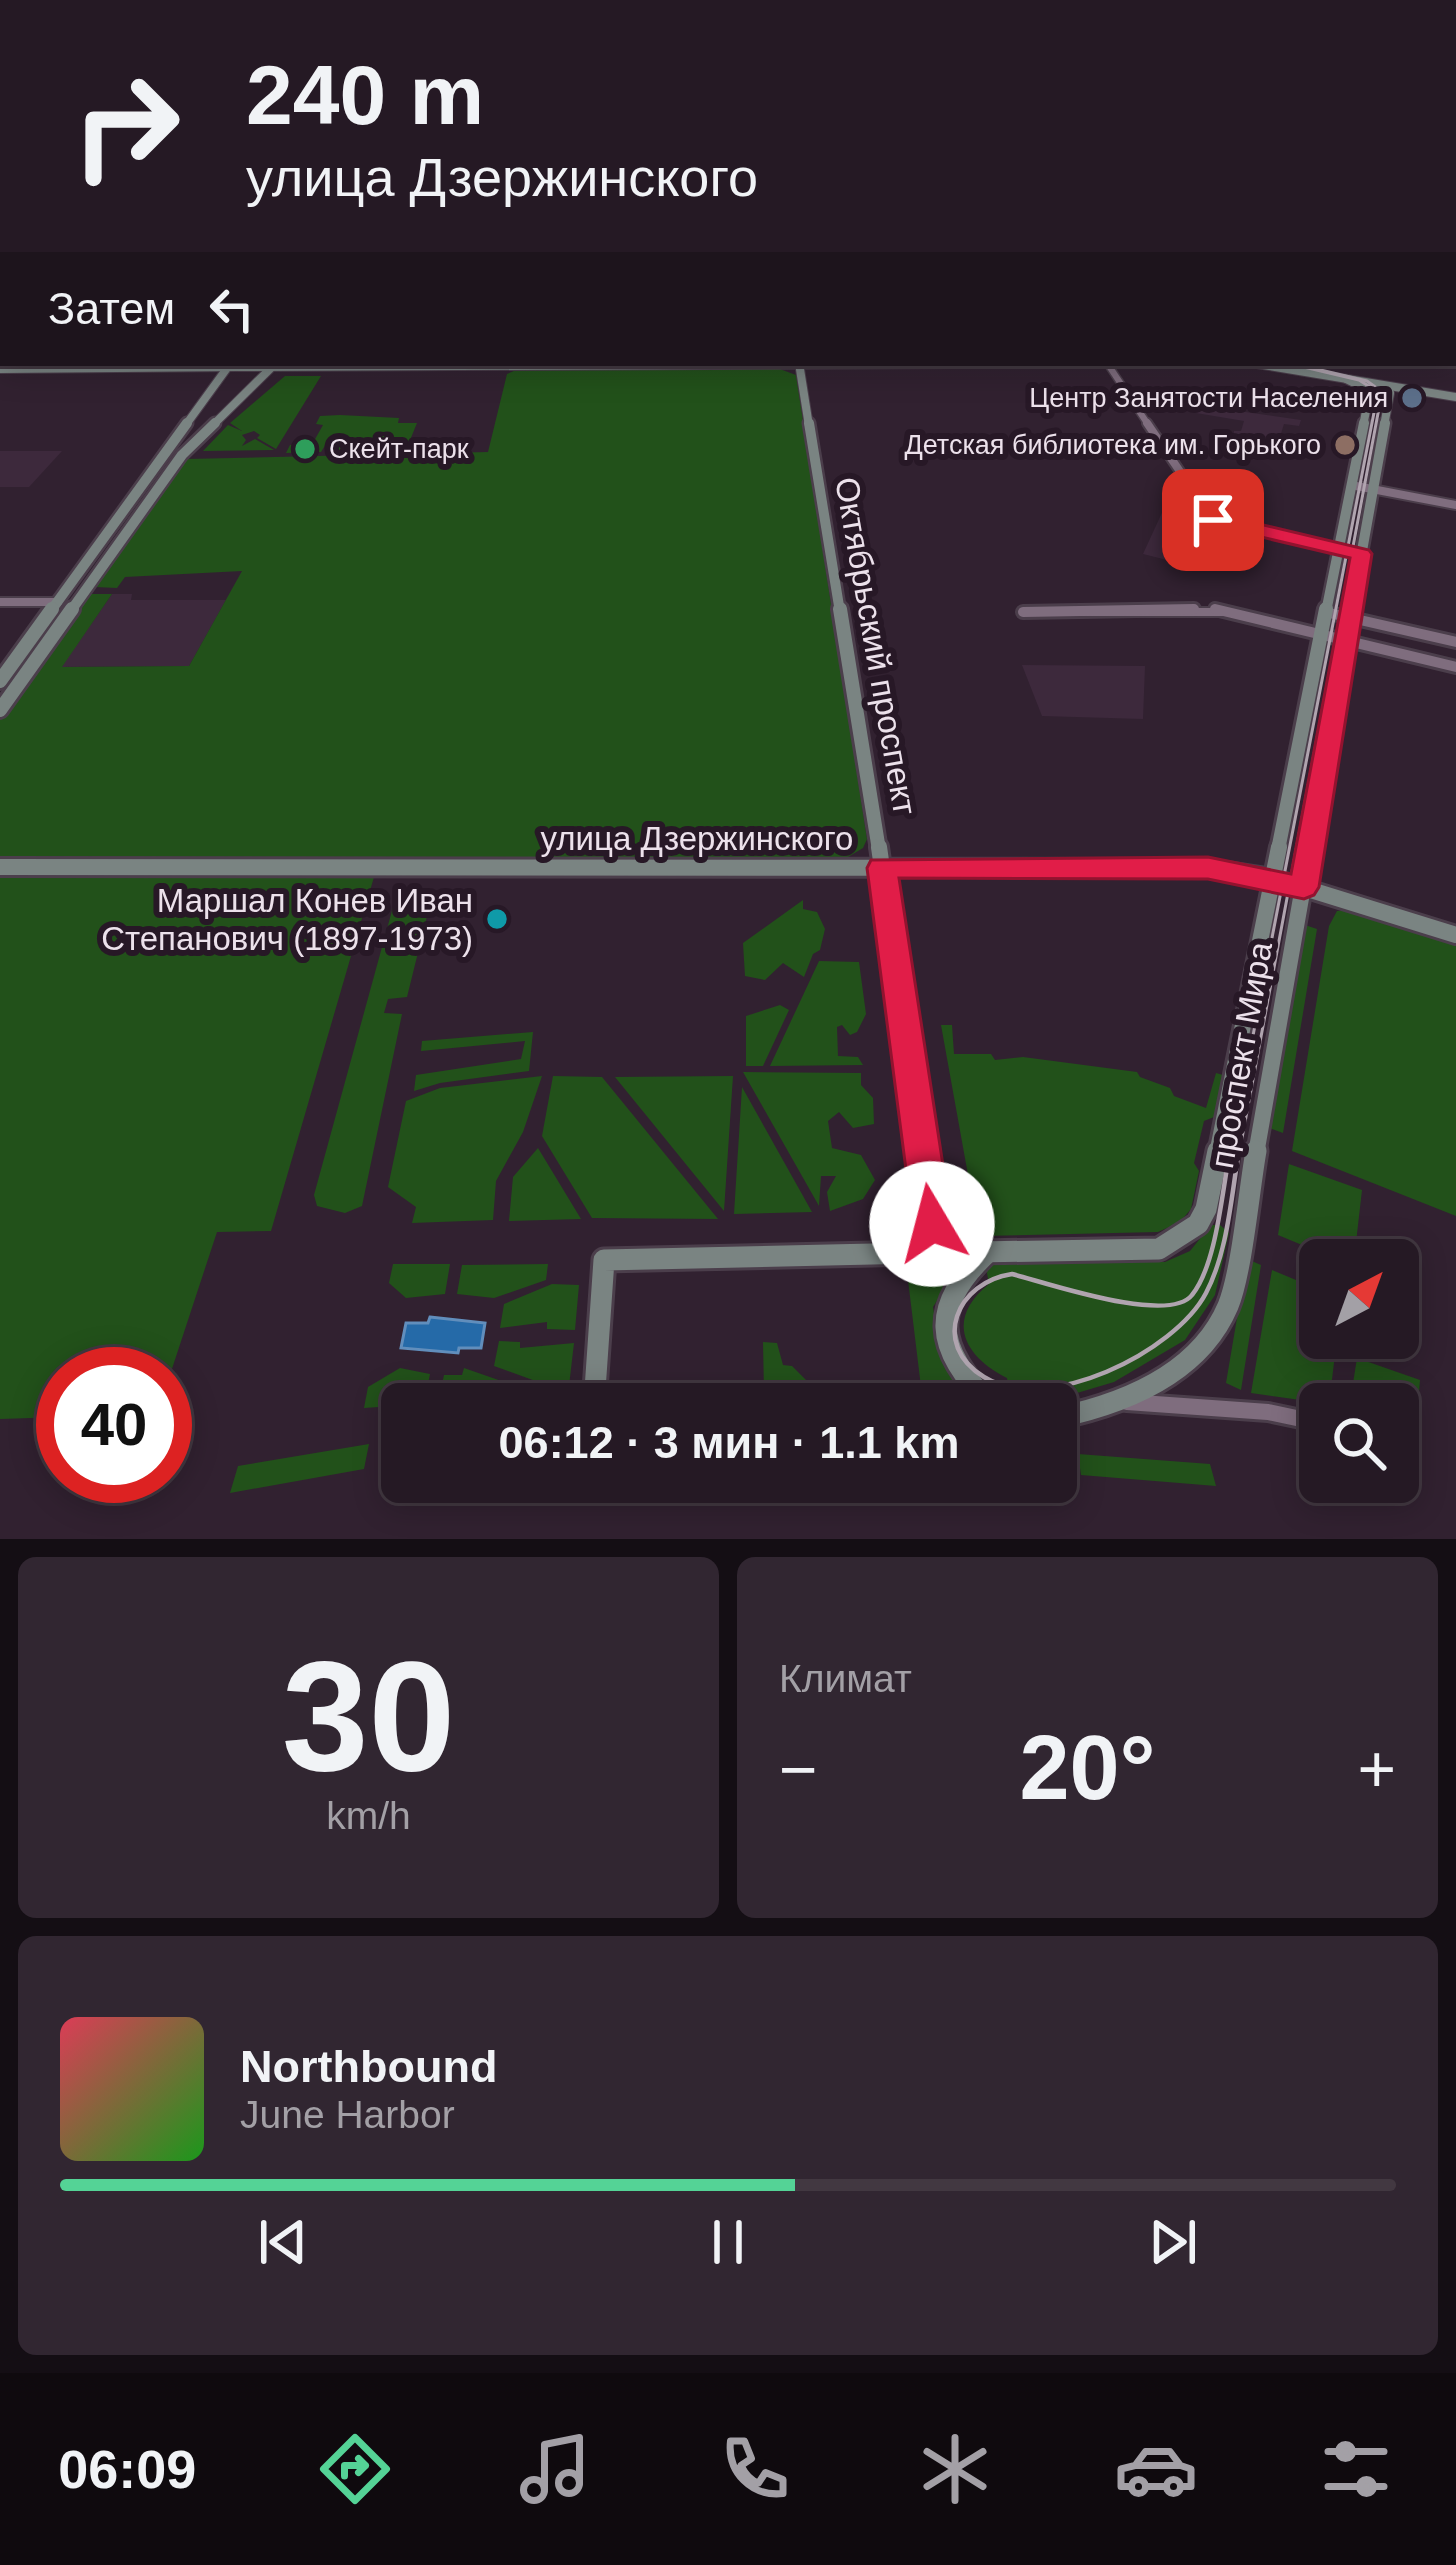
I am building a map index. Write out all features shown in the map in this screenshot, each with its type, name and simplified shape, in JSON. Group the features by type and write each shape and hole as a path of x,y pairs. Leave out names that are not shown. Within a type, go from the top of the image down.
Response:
{"main road":[{"path":"0,369 172,366"},
{"path":"1,678 228,366"},
{"path":"0,710 182,455 272,366"},
{"name":"Октябрьский проспект","path":"799,366 882,868 932,1224"},
{"path":"1274,366 1456,395"},
{"path":"1293,366 1456,395"},
{"path":"1301,366 1312,371"},
{"path":"1362,378 1390,393 1408,389"},
{"name":"проспект Мира","path":"595,1383 604,1261 1159,1250 1198,1224 1206,1209 1370,391 1346,379"},
{"name":"проспект Мира","path":"1077,1413 1118,1402 1188,1363 1212,1336 1229,1304 1390,393"},
{"path":"207,397 243,397"},
{"path":"164,455 182,455"},
{"name":"улица Дзержинского","path":"0,867 1208,868 1272,878 1456,935"},
{"path":"932,1224 952,1251"},
{"path":"917,1253 931,1243 932,1224"},
{"path":"971,1383 941,1336 949,1294 989,1251"}],"street":[{"path":"1109,366 1213,520 1361,554"},
{"path":"1351,485 1456,505"},
{"path":"0,602 58,602"},
{"path":"1023,612 1214,609 1456,667"},
{"path":"1325,612 1456,642"},
{"path":"1,678 24,676"},
{"path":"1118,1402 1268,1412 1299,1419"}],"shaded area":[{"path":"1178,393 1226,394 1238,411 1301,420 1299,426 1284,424 1279,440 1303,445 1301,452 1233,444 1234,431 1241,431 1244,421 1190,412"},
{"path":"0,451 62,451 29,487 0,487"},
{"path":"1166,504 1188,506 1190,514 1172,556 1175,562 1143,554"},
{"path":"112,594 132,594 131,600 226,600 189,666 61,667"},
{"path":"1022,665 1145,666 1143,719 1042,716"}],"green space":[{"path":"777,368 796,375 867,839 863,848 848,857 0,860 0,719 90,594 112,594 62,667 189,666 242,571 125,577 117,588 95,587 187,459 488,452 507,374 516,370"},
{"path":"285,376 321,376 276,449 254,431 242,435 246,440 242,446 255,439 274,450 203,451 228,425 242,431 230,423"},
{"path":"320,416 417,423 406,450 337,451 340,444 326,444 321,452 286,453 290,445 318,445 314,441 323,425 316,424"},
{"path":"374,877 271,1231 217,1232 179,1347 36,1347 36,1418 0,1419 0,878"},
{"path":"432,896 407,997 388,999 384,1013 402,1014 362,1206 345,1213 317,1206 314,1195 393,907 405,905 411,897"},
{"path":"803,900 803,909 817,912 825,929 820,950 813,954 804,977 783,963 765,980 745,976 743,943"},
{"path":"1350,910 1456,945 1456,1216 1292,1151 1329,926 1337,911"},
{"path":"1305,925 1317,929 1283,1133 1269,1128"},
{"path":"819,961 859,962 866,1014 857,1032 850,1035 842,1025 837,1027 838,1056 858,1057 863,1065 770,1066"},
{"path":"780,1005 789,1010 763,1066 746,1066 746,1016"},
{"path":"941,1025 952,1025 954,1054 991,1054 995,1060 1023,1057 1137,1072 1170,1088 1174,1096 1206,1108 1216,1073 1223,1075 1214,1117 1204,1121 1194,1163 1199,1171 1191,1209 1180,1222 1158,1232 979,1236"},
{"path":"533,1032 529,1071 414,1091 416,1075 521,1059 525,1041 421,1051 422,1041"},
{"path":"743,1072 861,1073 861,1085 873,1098 874,1124 853,1128 839,1112 828,1121 832,1148 861,1155 875,1180 863,1199 830,1211 827,1192 836,1176 821,1176 819,1206"},
{"path":"542,1076 523,1132 496,1181 493,1220 412,1223 416,1207 388,1187 406,1101 440,1088"},
{"path":"553,1076 602,1077 718,1219 592,1218 542,1136"},
{"path":"733,1076 724,1211 615,1077"},
{"path":"742,1087 812,1212 734,1214"},
{"path":"538,1148 581,1219 509,1221 513,1177"},
{"path":"1289,1164 1362,1190 1356,1239 1299,1239 1299,1244 1278,1235"},
{"path":"1211,1225 1220,1225 1229,1233 1215,1295 1185,1340 1114,1382 1077,1393 1077,1383 1008,1383 979,1359 965,1336 967,1310 989,1284 985,1262 1165,1262 1190,1251"},
{"path":"1247,1259 1261,1265 1241,1390 1226,1383"},
{"path":"393,1264 450,1264 445,1294 406,1298 389,1283"},
{"path":"548,1264 546,1280 494,1298 457,1294 462,1265"},
{"path":"1272,1270 1299,1281 1299,1359 1334,1359 1332,1383 1299,1383 1299,1400 1251,1393"},
{"path":"954,1274 933,1307 945,1356 962,1383 921,1383 908,1280"},
{"path":"552,1284 579,1285 575,1330 547,1329 547,1322 500,1328 504,1304"},
{"path":"499,1341 520,1342 520,1348 574,1343 569,1383 541,1383 494,1366"},
{"path":"763,1342 777,1343 783,1365 792,1366 809,1383 764,1383"},
{"path":"1357,1359 1420,1380 1419,1392 1419,1383 1353,1383"},
{"path":"400,1368 430,1374 428,1383 381,1383 381,1407 364,1408 368,1387"},
{"path":"464,1368 507,1383 442,1383 444,1375 462,1375"},
{"path":"369,1444 364,1469 230,1493 238,1466"},
{"path":"1078,1454 1210,1464 1216,1486 1081,1475"}],"water":[{"path":"430,1317 485,1323 481,1348 459,1348 458,1353 401,1348 406,1323 428,1323"}],"tram line":[{"path":"1230,1154 1378,392 1359,380 1300,366"},
{"path":"1239,1154 1382,392 1367,381 1304,366"},
{"path":"1230,1151 1213,1246 1192,1295 1179,1303 1134,1304 1012,1274 993,1279 965,1301 957,1316 958,1348 967,1363 984,1377 1010,1387 1040,1389 1107,1372 1167,1336 1190,1315 1213,1277 1228,1224 1239,1151"}],"place":[{"name":"Центр Занятости Населения","path":"1412,398"},
{"name":"Детская библиотека им. Горького","path":"1345,445"},
{"name":"Скейт-парк","path":"305,449"},
{"name":"Маршал Конев Иван Степанович (1897-1973)","path":"497,919"}],"route":[{"path":"932,1224 882,868 1208,868 1237,870 1304,887 1361,554 1213,520"}]}
